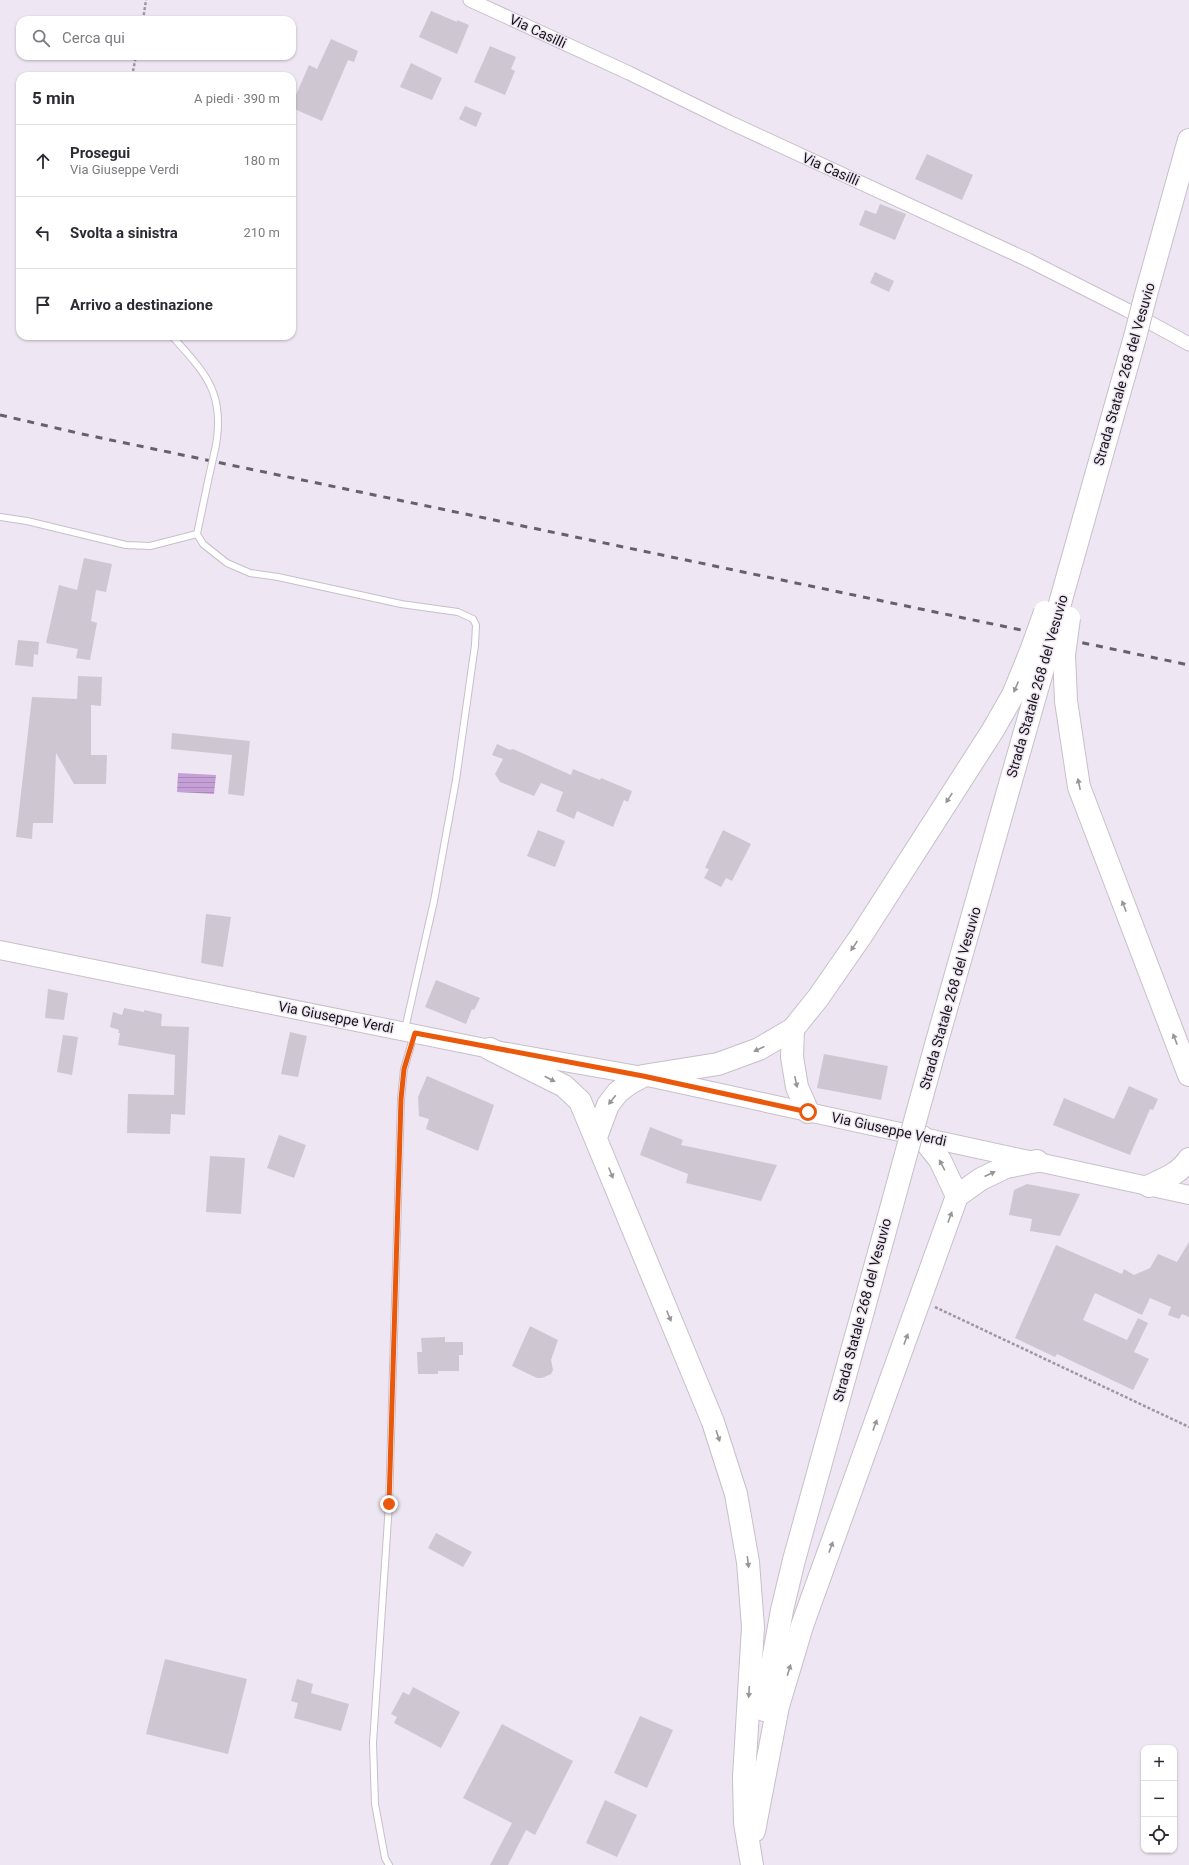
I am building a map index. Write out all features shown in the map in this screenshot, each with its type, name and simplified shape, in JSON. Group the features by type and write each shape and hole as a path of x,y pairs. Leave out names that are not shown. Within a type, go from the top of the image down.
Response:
{"highway":[{"name":"Strada Statale 268 del Vesuvio","path":"1057,614 1068,542 1090,496 1189,140"},
{"path":"596,1137 608,1105 618,1092 643,1076 718,1064 759,1049 793,1029 818,998 861,936 993,730 1013,695 1047,654 1057,614 1091,540 1109,428"},
{"path":"1057,614 1047,654 1066,701 1079,787 1189,1075"},
{"name":"Strada Statale 268 del Vesuvio","path":"752,1865 764,1712 782,1610 810,1497 1047,654"},
{"path":"793,1029 792,1057 797,1087 808,1112"},
{"path":"490,1049 564,1086 580,1101 713,1422 736,1494 748,1562 753,1627 744,1777 745,1823 752,1865"},
{"path":"922,1137 940,1160 957,1196"},
{"path":"1149,1186 1170,1177 1184,1166 1189,1159"},
{"path":"754,1831 778,1706 802,1626 957,1196 981,1178 1006,1167 1037,1161"}],"street":[{"name":"Via Casilli","path":"470,0 1028,260 1128,310 1189,344"},
{"name":"Via Giuseppe Verdi","path":"0,950 490,1049 643,1076 1189,1195"}],"lane":[{"path":"175,340 207,378 216,400 219,426 197,534 203,544 227,563 250,573 278,577 401,604 458,612 473,619 476,625 475,645 456,780 410,1032 401,1099 389,1504 374,1743 375,1804 386,1858 389,1865"},
{"path":"0,517 27,521 126,545 150,546 197,534"}],"path":[{"path":"144,16 146,0"},
{"path":"133,72 135,60"},
{"path":"920,1300 1189,1427"}],"shaded area":[{"path":"178,773 216,775 214,794 177,792"}],"building":[{"path":"431,11 457,22 457,20 469,25 457,54 419,37"},
{"path":"331,39 358,51 354,62 348,60 322,121 296,110 296,95 309,65 317,69"},
{"path":"490,46 516,57 511,69 515,71 505,95 474,82"},
{"path":"411,63 442,78 432,100 400,87"},
{"path":"465,106 482,113 476,127 459,119"},
{"path":"927,154 973,175 962,200 915,179"},
{"path":"880,204 906,214 895,240 859,225 865,210 876,214"},
{"path":"875,272 894,281 889,292 870,283"},
{"path":"84,558 112,564 106,592 96,590 91,621 97,623 90,660 76,658 78,649 46,643 59,585 77,590"},
{"path":"18,640 39,642 38,655 34,654 33,667 15,665"},
{"path":"78,676 102,677 101,706 91,705 91,755 107,755 106,784 74,784 56,753 53,823 33,823 32,839 16,837 32,697 77,699"},
{"path":"172,733 250,741 244,796 228,794 232,755 171,749"},
{"path":"497,744 510,750 513,749 571,775 573,769 600,780 601,778 632,791 628,802 624,800 613,827 577,811 574,819 556,811 563,792 541,783 534,796 500,782 495,774 503,759 492,755"},
{"path":"538,830 565,841 555,867 527,856"},
{"path":"723,830 751,844 732,881 726,878 721,887 704,878 709,869 705,868"},
{"path":"206,914 231,917 223,967 201,963"},
{"path":"436,980 480,998 474,1010 472,1009 466,1024 425,1007"},
{"path":"48,989 68,993 64,1020 45,1018"},
{"path":"124,1008 162,1014 161,1026 189,1027 185,1115 171,1114 170,1134 127,1133 128,1094 174,1095 175,1055 118,1045 119,1030 110,1027 113,1012 122,1015"},
{"path":"290,1032 307,1036 298,1077 281,1074"},
{"path":"63,1035 78,1037 72,1075 57,1072"},
{"path":"824,1054 888,1066 881,1100 817,1088"},
{"path":"427,1076 494,1105 478,1151 426,1129 429,1119 419,1116 418,1097"},
{"path":"1129,1086 1158,1099 1153,1110 1150,1109 1130,1155 1053,1125 1064,1098 1114,1119"},
{"path":"650,1127 683,1140 681,1145 777,1165 761,1201 686,1183 688,1174 640,1155"},
{"path":"279,1135 306,1145 294,1178 267,1168"},
{"path":"210,1156 245,1158 241,1214 206,1212"},
{"path":"1027,1184 1080,1194 1060,1236 1030,1231 1032,1219 1009,1215 1014,1190"},
{"path":"1189,1242 1189,1317 1182,1314 1179,1319 1168,1315 1171,1307 1150,1298 1142,1315 1095,1293 1083,1320 1127,1340 1138,1318 1148,1323 1134,1352 1149,1359 1133,1390 1057,1354 1055,1357 1015,1338 1056,1245 1122,1274 1124,1269 1134,1275 1150,1268 1158,1254 1177,1262"},
{"path":"530,1326 558,1340 551,1360 553,1370 551,1374 542,1378 537,1378 512,1366"},
{"path":"445,1337 445,1342 463,1342 463,1355 459,1355 459,1371 438,1371 438,1374 418,1374 417,1352 422,1352 421,1338"},
{"path":"436,1533 472,1552 463,1567 428,1548"},
{"path":"165,1659 247,1679 228,1754 146,1734"},
{"path":"297,1679 313,1684 311,1693 349,1704 341,1731 294,1718 298,1703 291,1701"},
{"path":"413,1687 460,1712 441,1748 394,1723 397,1717 391,1714 403,1692 409,1695"},
{"path":"640,1716 673,1730 647,1788 614,1773"},
{"path":"502,1724 573,1761 535,1835 526,1830 508,1865 490,1865 512,1823 463,1798"},
{"path":"605,1800 637,1815 617,1857 586,1843"}],"railway":[{"path":"0,415 82,434 1189,665"}],"route":[{"path":"389,1504 401,1099 404,1069 415,1033 490,1049 643,1076 808,1112"}]}
